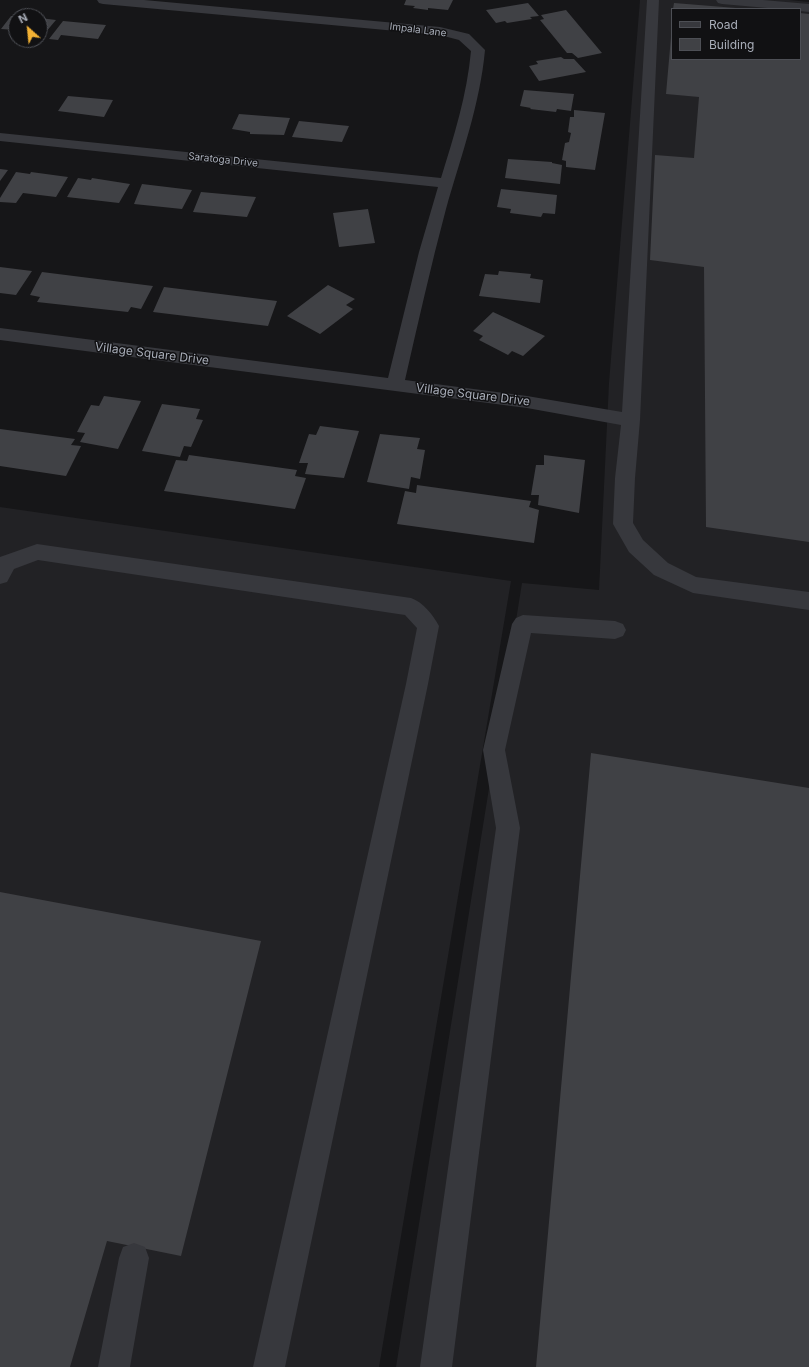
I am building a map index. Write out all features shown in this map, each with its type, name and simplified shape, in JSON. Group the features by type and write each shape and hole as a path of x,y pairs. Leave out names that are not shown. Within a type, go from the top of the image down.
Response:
{"street":[{"name":"Impala Lane","path":"103,0 440,31 464,37 478,50 477,70 473,94 434,226 395,385"},
{"path":"653,0 631,420 623,524 636,546 660,569 693,585 809,601"},
{"path":"722,0 809,8"},
{"name":"Saratoga Drive","path":"0,137 446,183"},
{"name":"Village Square Drive","path":"0,334 527,402 631,420"},
{"path":"0,576 7,563 37,552 411,607 428,626 417,684 269,1367"},
{"path":"436,1367 508,828 494,750 523,624 615,630"},
{"path":"114,1367 134,1258"}],"shaded area":[{"path":"640,0 789,0 809,2 809,1367 396,1367 522,583 599,590 609,383"},
{"path":"0,507 511,581 379,1367 0,1367"}],"building":[{"path":"406,0 453,0 448,10 428,8 428,10 413,8 415,6 404,5"},
{"path":"528,3 539,16 530,17 532,19 507,23 505,21 496,23 486,10"},
{"path":"674,3 736,8 673,8"},
{"path":"566,10 602,53 578,58 572,53 567,53 540,20 544,19 541,15"},
{"path":"801,13 809,14 809,542 706,527 704,267 650,260 655,155 694,158 699,97 666,94 671,37 671,60 801,60"},
{"path":"48,19 56,20 48,29"},
{"path":"8,20 8,29 1,29"},
{"path":"63,21 106,25 98,39 61,35 58,40 49,39"},
{"path":"561,57 564,59 574,59 586,72 539,81 529,66 538,64 536,61"},
{"path":"524,90 574,94 571,111 557,109 556,112 530,109 531,108 520,106"},
{"path":"68,96 113,100 104,117 58,111"},
{"path":"574,110 605,113 595,170 566,167 566,161 562,160 565,143 569,142 571,133 568,132 570,117 574,117"},
{"path":"239,114 290,118 284,135 250,134 250,132 232,129"},
{"path":"299,121 349,126 342,142 292,137"},
{"path":"508,159 552,162 562,165 560,184 505,178"},
{"path":"0,169 8,170 0,181"},
{"path":"16,172 30,174 31,172 68,177 56,197 23,193 16,203 0,202 0,198"},
{"path":"78,178 91,180 92,178 130,184 119,203 67,197"},
{"path":"142,184 192,190 182,209 134,204"},
{"path":"501,189 557,195 555,214 543,213 541,217 510,213 511,209 497,207"},
{"path":"201,192 256,197 247,217 193,212"},
{"path":"368,209 375,243 339,247 333,213"},
{"path":"0,267 32,271 16,295 0,293"},
{"path":"499,271 531,274 530,278 543,280 540,303 479,296 485,274 498,275"},
{"path":"42,272 153,286 141,309 131,307 128,312 37,302 40,297 30,295"},
{"path":"328,285 355,299 346,305 353,309 320,334 287,316"},
{"path":"164,287 277,301 268,326 153,312"},
{"path":"493,312 545,336 523,356 512,351 508,355 479,340 483,336 473,331"},
{"path":"104,396 141,401 118,449 80,442 85,433 77,432 91,405 99,406"},
{"path":"162,404 200,409 196,419 203,420 191,447 184,446 180,457 142,451"},
{"path":"320,426 359,431 344,478 305,474 308,463 299,463 309,434 316,435"},
{"path":"0,429 75,439 71,445 81,446 66,476 0,466"},
{"path":"380,434 420,438 417,449 425,450 420,479 411,477 409,489 367,482"},
{"path":"189,455 297,470 295,476 306,478 295,509 164,491 176,460 187,461"},
{"path":"544,455 585,460 579,513 538,505 539,495 531,495 536,465 544,465"},
{"path":"417,485 531,501 529,507 539,510 534,543 397,524 405,491 416,493"},
{"path":"591,753 809,788 809,1367 536,1367"},
{"path":"0,892 261,941 181,1256 107,1241 70,1367 0,1367"}]}
